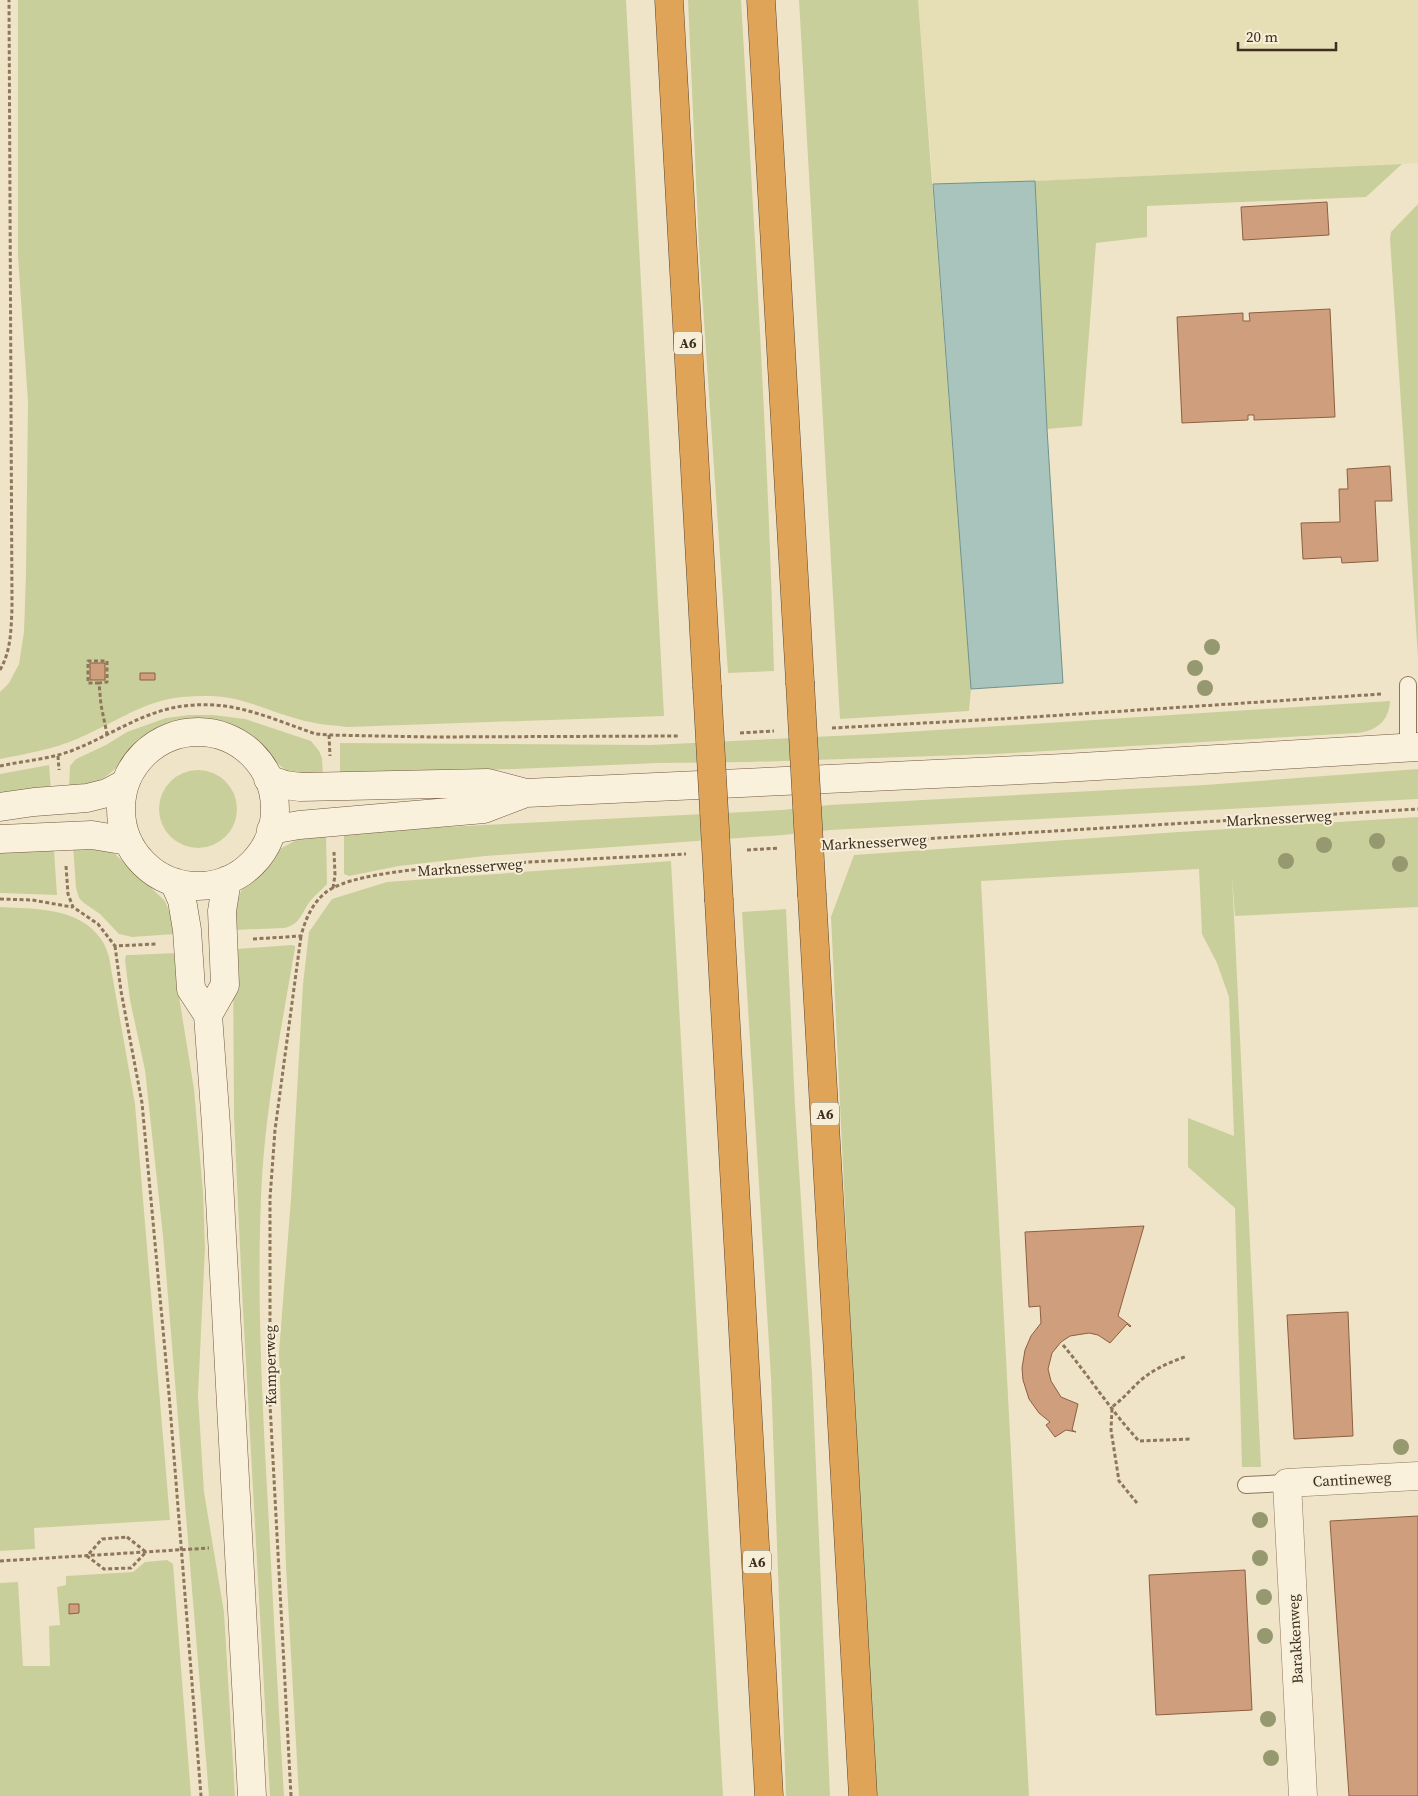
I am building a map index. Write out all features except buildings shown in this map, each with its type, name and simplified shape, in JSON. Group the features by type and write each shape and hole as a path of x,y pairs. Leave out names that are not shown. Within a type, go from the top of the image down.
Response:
{"highway":[{"name":"A6","path":"669,0 769,1796"},
{"name":"A6","path":"761,0 863,1796"}],"main road":[{"path":"200,732 222,736 241,745 257,760 268,779 274,804 271,830 264,848 258,857 244,870 227,880 201,886 183,885 174,882 158,875 143,864 128,842 121,813 124,784 141,756 168,738 178,734 200,732"},
{"path":"268,779 285,785 300,787 488,784 526,793 1064,768 1413,748"},
{"path":"0,807 87,798 107,793 124,784"},
{"path":"271,830 299,825 484,809 526,793"},
{"path":"0,839 92,835 128,842"},
{"path":"208,1015 225,984 222,910 227,880"},
{"path":"174,882 182,900 187,930 191,989 208,1015 216,1125 252,1796"},
{"name":"Cantineweg","path":"1287,1483 1418,1476"},
{"name":"Barakkenweg","path":"1287,1483 1302,1796"}],"lane":[{"path":"1408,685 1413,748"},
{"path":"1246,1485 1287,1483"}],"path":[{"path":"0,670 8,655 12,608 9,0"},
{"path":"88,661 107,661 107,682 99,682 88,683 88,661"},
{"path":"99,682 101,705 107,734"},
{"name":"Marknesserweg","path":"831,844 1418,809"},
{"path":"742,850 782,848"},
{"path":"333,888 335,875 334,851"},
{"name":"Marknesserweg","path":"333,888 353,880 425,869 692,853"},
{"path":"65,857 68,894 73,907"},
{"name":"Kamperweg","path":"291,1796 270,1404 269,1207 275,1130 301,936 307,917 325,893 333,888"},
{"path":"0,899 32,900 73,907 98,924 115,946 142,1103 169,1394 201,1796"},
{"path":"250,939 301,936"},
{"path":"115,946 158,944"},
{"path":"1063,1345 1112,1407 1123,1424 1139,1441 1191,1439"},
{"path":"1112,1407 1124,1399 1137,1383 1147,1376 1162,1366 1187,1356"},
{"path":"1112,1407 1111,1430 1119,1482 1137,1504"},
{"path":"87,1556 102,1539 127,1538 146,1552"},
{"path":"0,1561 238,1545"},
{"path":"87,1556 104,1569 131,1568 146,1552"}],"shaded area":[{"path":"918,0 1418,0 1418,163 933,184"}],"green space":[{"path":"18,0 626,0 664,716 347,727 304,721 229,698 212,696 189,697 169,699 155,703 58,746 0,759 0,692 9,683 19,664 24,632 26,573 28,402 18,256"},
{"path":"688,0 741,0 756,251 774,671 728,673 699,248"},
{"path":"799,0 918,0 971,689 969,711 840,719"},
{"path":"1402,164 1366,197 1147,206 1147,237 1096,243 1082,426 1047,429 1035,181"},
{"path":"1418,204 1418,658 1390,239 1391,232"},
{"path":"1390,701 1387,714 1380,724 1370,730 1358,733 995,754 659,763 340,776 340,743 651,745 875,734"},
{"path":"189,715 213,715 245,719 311,741 322,758 323,778 303,777 293,774 275,762 254,742 237,731 216,724 195,722 174,725 148,736 105,777 92,783 69,789 70,766 76,759 106,745 127,732 166,718"},
{"path":"49,765 51,790 0,796 0,774"},
{"path":"1418,769 1418,799 830,830 485,856 399,866 349,876 344,874 344,832 782,810 829,805 1205,785"},
{"path":"190,770 206,770 220,776 231,787 237,801 237,817 231,831 220,842 206,848 190,848 176,842 165,831 159,817 159,801 165,787 176,776"},
{"path":"1418,817 1418,907 1235,916 1232,875 1261,1467 1242,1467 1235,1208 1188,1167 1188,1118 1234,1136 1229,997 1217,963 1202,934 1199,869 981,881 1029,1796 876,1796 854,1396 831,917 854,855"},
{"path":"326,833 327,884 309,902 295,924 284,928 233,930 237,902 241,891 278,850 300,838"},
{"path":"73,845 103,849 115,854 165,901 174,923 175,934 132,937 119,934 100,914 79,898 76,888"},
{"path":"0,850 54,850 57,895 0,893"},
{"path":"671,861 723,1796 299,1796 286,1567 279,1352 291,1199 303,984 309,932 332,899 387,882"},
{"path":"0,907 27,908 68,915 92,929 105,945 109,957 135,1104 170,1520 34,1528 35,1549 0,1551"},
{"path":"786,909 795,1106 812,1373 830,1796 786,1796 771,1377 742,912"},
{"path":"292,945 295,948 267,1119 260,1218 262,1383 284,1796 270,1796 234,1117 233,951 236,949"},
{"path":"177,953 176,978 194,1089 203,1192 205,1248 198,1396 204,1492 224,1612 235,1796 209,1796 163,1236 145,1070 130,1000 125,960 126,955"},
{"path":"167,1560 173,1564 191,1796 0,1796 0,1583 18,1582 23,1666 50,1666 49,1626 60,1625 57,1587 66,1585 66,1576 133,1572 145,1562"}],"water":[{"path":"1035,181 1047,429 1063,683 971,689 933,184"}]}
